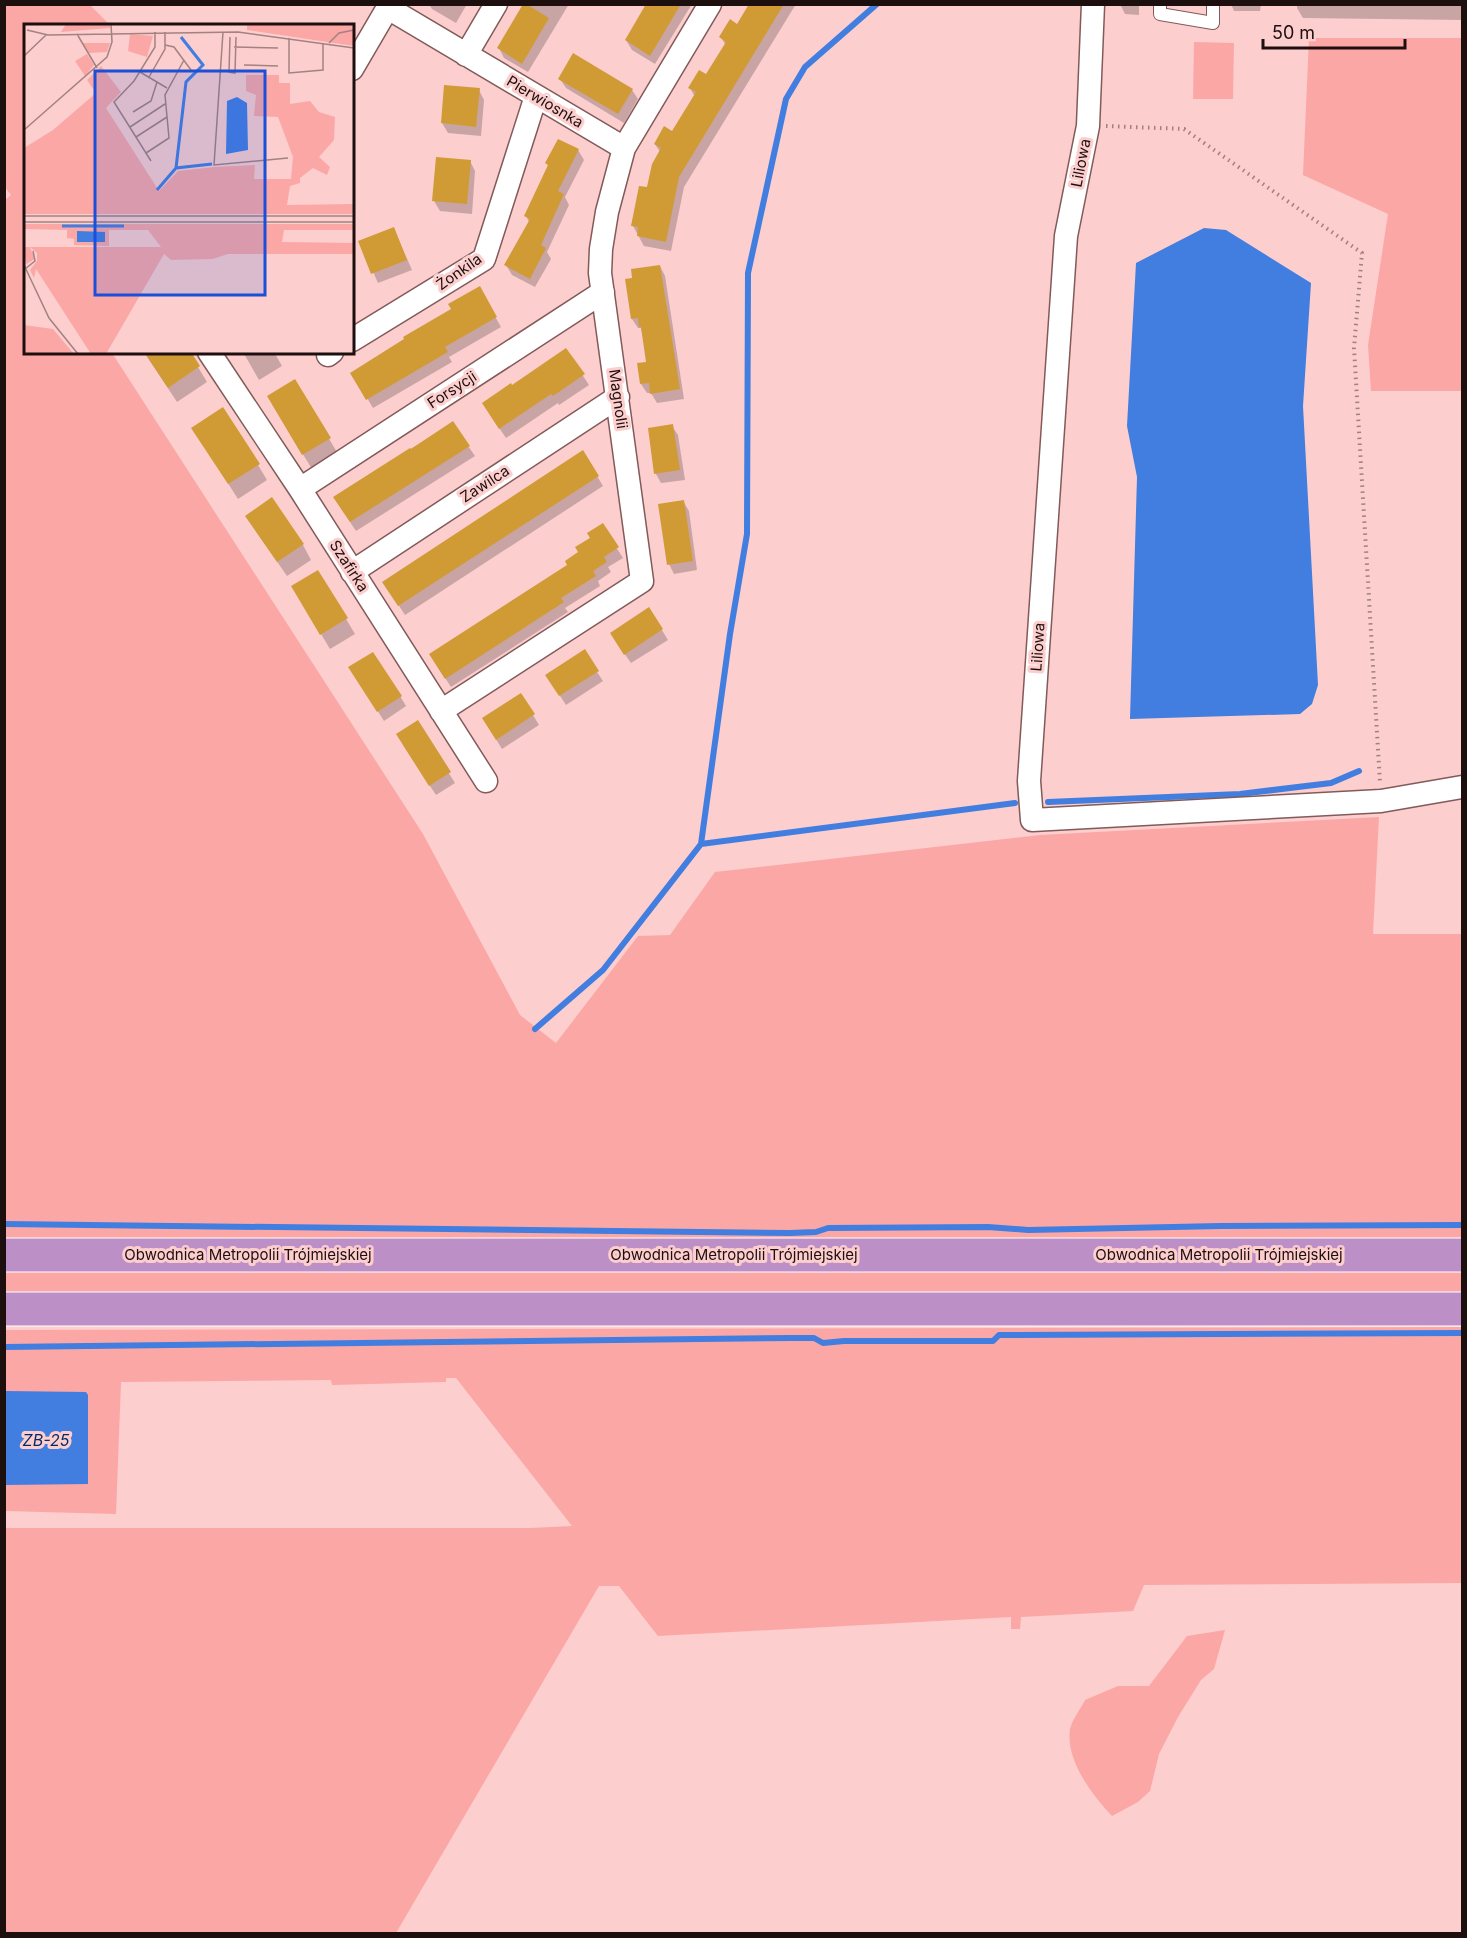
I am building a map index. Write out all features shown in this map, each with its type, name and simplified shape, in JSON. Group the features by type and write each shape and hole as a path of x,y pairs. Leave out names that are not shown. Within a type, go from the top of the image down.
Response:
{"highway":[{"name":"Obwodnica Metropolii Trójmiejskiej","path":"4,1255 1462,1256"},
{"path":"4,1309 1462,1309"}],"street":[{"path":"466,55 496,4"},
{"name":"Magnolii","path":"441,711 642,581 600,273 602,249 607,212 624,148 710,4"},
{"name":"Liliowa","path":"1093,4 1088,126 1066,236 1029,781 1032,820 1381,801 1462,787"},
{"path":"354,66 389,6"},
{"name":"Pierwiosnka","path":"389,6 466,55 624,148"},
{"name":"Żonkila","path":"354,339 484,259 536,96"},
{"name":"Forsycji","path":"300,489 603,292"},
{"name":"Szafirka","path":"211,354 486,781"},
{"name":"Zawilca","path":"352,572 618,397"}],"lane":[{"path":"1160,4 1160,14 1213,23 1213,4"}],"path":[{"name":"Liliowa","path":"1088,126 1184,129 1362,253 1354,348 1381,801"}],"shaded area":[{"path":"8,4 90,5 109,24 24,24 24,354 113,354 423,834 520,1015 556,1043 638,936 670,935 715,872 1040,835 1379,817 1373,934 1462,934 1462,1238 5,1241 4,201 11,195 4,186 5,8"},
{"path":"1309,38 1462,38 1462,391 1371,391 1368,345 1388,214 1303,175"},
{"path":"1194,42 1234,43 1233,99 1193,99"},
{"path":"1462,1267 1462,1298 5,1302 4,1271"},
{"path":"1462,1327 1462,1583 1144,1585 1133,1611 1021,1617 1020,1629 1011,1629 1011,1617 658,1636 619,1586 599,1586 396,1933 5,1933 5,1528 530,1528 572,1526 456,1378 446,1378 446,1382 332,1385 331,1380 121,1382 116,1514 5,1511 5,1330"},
{"path":"1225,1630 1214,1669 1201,1680 1159,1754 1150,1791 1138,1802 1112,1816 1082,1777 1072,1753 1070,1729 1085,1700 1118,1686 1149,1686 1187,1636"}],"water":[{"path":"1204,228 1226,230 1311,283 1303,406 1318,685 1312,704 1300,714 1130,719 1137,477 1127,426 1136,263"},
{"name":"ZB-25","path":"5,1391 86,1392 88,1395 88,1484 5,1485"}],"building":[{"path":"523,4 549,18 522,64 497,48"},
{"path":"646,4 681,4 650,56 625,40"},
{"path":"749,4 784,4 679,177 666,242 637,236 638,227 631,226 639,186 647,187 652,164 661,148 654,144 664,126 672,131 696,92 688,88 699,70 706,74 726,42 719,37 730,19 737,24"},
{"path":"573,53 633,89 618,114 558,79"},
{"path":"444,85 480,88 476,127 441,123"},
{"path":"558,139 579,149 558,191 564,194 541,245 546,248 530,279 504,265 530,219 524,216 548,165 545,163"},
{"path":"436,157 471,160 467,204 432,201"},
{"path":"394,227 407,260 371,274 358,241"},
{"path":"660,265 680,389 650,394 649,383 640,384 637,363 646,362 641,327 639,327 638,318 631,319 625,279 632,278 631,269"},
{"path":"480,286 497,317 445,347 448,352 366,400 350,373 404,339 403,337 451,309 448,304"},
{"path":"566,348 585,374 499,429 482,403"},
{"path":"145,354 192,354 200,366 168,388"},
{"path":"295,379 331,438 302,455 267,396"},
{"path":"223,407 260,464 228,484 191,428"},
{"path":"453,421 470,446 350,522 333,497"},
{"path":"673,424 680,470 654,474 648,428"},
{"path":"583,450 599,476 398,606 382,582"},
{"path":"272,497 304,544 277,562 245,516"},
{"path":"684,500 693,561 667,565 658,504"},
{"path":"603,523 619,547 604,557 607,562 593,571 596,576 561,598 564,602 445,679 429,654 567,565 565,561 578,552 575,547 590,538 587,533"},
{"path":"318,570 348,618 320,635 291,586"},
{"path":"649,607 663,629 624,655 610,633"},
{"path":"585,649 599,671 559,696 545,675"},
{"path":"373,652 402,696 377,712 348,667"},
{"path":"521,693 535,714 496,740 482,718"},
{"path":"418,720 451,772 429,786 396,734"}],"waterway":[{"path":"701,844 730,634 747,534 748,273 786,99 805,67 877,4"},
{"path":"1048,802 1240,794 1331,783 1359,771"},
{"path":"535,1029 603,970 701,844 1015,803"},
{"path":"4,1224 790,1233 816,1232 828,1228 988,1227 1028,1230 1462,1225"},
{"path":"4,1347 792,1338 814,1338 823,1343 993,1341 999,1335 1462,1333"}]}
